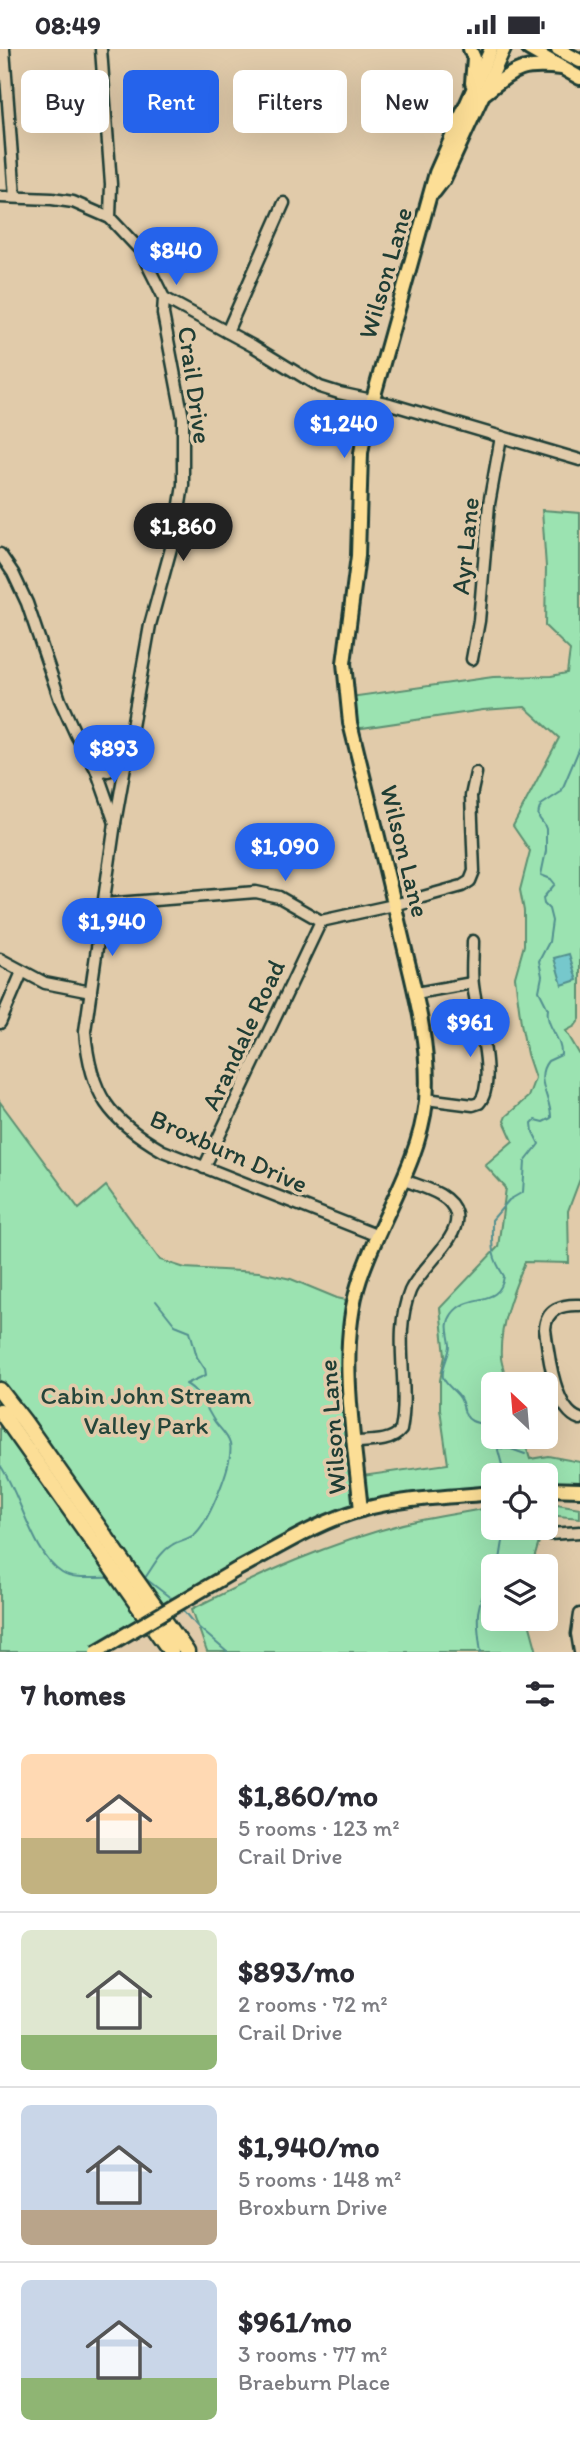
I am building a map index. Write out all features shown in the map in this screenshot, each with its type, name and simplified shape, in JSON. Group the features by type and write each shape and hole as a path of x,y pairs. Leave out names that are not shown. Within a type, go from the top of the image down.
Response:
{"highway":[{"path":"0,1390 121,1559 167,1635 171,1652"},
{"path":"0,1411 99,1549 167,1635 187,1652"}],"main road":[{"path":"470,49 474,58 477,92 517,69 537,66 562,68"},
{"name":"Wilson Lane","path":"477,92 491,49"},
{"name":"Wilson Lane","path":"361,1510 349,1369 349,1328 359,1281 404,1180 420,1130 426,1099 426,1053 416,993 350,723 344,663 358,556 361,453 372,400 436,173 477,92 504,49"},
{"path":"528,49 580,78"},
{"path":"558,49 578,60"},
{"path":"565,49 578,60"},
{"path":"558,1489 580,1490"},
{"path":"96,1652 301,1535 361,1510 442,1496 481,1494"}],"street":[{"path":"5,49 15,197"},
{"path":"101,49 111,184 110,218"},
{"path":"0,197 73,202 110,218 140,250 164,298 320,387 580,460"},
{"path":"227,332 284,203"},
{"name":"Crail Drive","path":"115,823 150,625 176,530 183,485 183,418 163,314 164,298"},
{"name":"Ayr Lane","path":"472,659 479,621 489,504 501,437"},
{"name":"Broxburn Drive","path":"0,554 13,573 27,603 60,700 76,736 96,769 115,823 85,1031 87,1057 93,1080 104,1102 135,1135 163,1151 378,1236"},
{"path":"96,769 108,771 125,765"},
{"path":"104,904 256,892 279,897 321,922 462,886 470,881 474,871 471,796 476,773"},
{"name":"Arandale Road","path":"204,1168 321,922"},
{"path":"426,1099 473,1105 483,1099 486,1093 485,1053 472,982 473,941"},
{"path":"0,959 45,983 91,992"},
{"path":"0,1023 22,972"},
{"path":"416,993 472,982"},
{"path":"354,1442 387,1440 398,1435 401,1430 403,1313 417,1278 449,1240 457,1217 452,1205 444,1197 404,1180"},
{"path":"580,1305 565,1304 554,1310 545,1322 554,1377 564,1407 580,1419"},
{"path":"558,1533 580,1532"},
{"path":"580,1614 577,1634 580,1652"}],"green space":[{"path":"542,510 580,513 580,1019 566,1031 580,1055 580,1179 568,1211 569,1263 525,1262 502,1333 505,1372 481,1372 481,1449 527,1449 530,1459 548,1456 580,1462 580,1486 558,1485 558,1463 481,1463 481,1489 374,1501 366,1494 362,1476 448,1464 440,1409 440,1380 445,1356 440,1308 498,1247 506,1188 485,1165 513,1141 504,1121 506,1116 528,1097 535,1078 527,1054 515,977 524,945 524,911 520,890 530,851 513,826 559,738 525,707 483,710 355,729 350,697 493,677 551,676 567,673 570,650 545,626 546,567"},
{"name":"Cabin John Stream Valley Park","path":"0,1102 79,1209 106,1186 160,1260 185,1268 259,1272 291,1279 337,1298 355,1302 350,1328 361,1510 322,1525 95,1652 0,1652"},
{"path":"558,1504 580,1508 580,1518 558,1516"},
{"path":"481,1509 481,1540 540,1540 535,1554 481,1554 481,1631 531,1631 537,1652 207,1652 192,1609 322,1550 425,1519"}],"water":[{"path":"569,954 577,980 562,985 554,958"}],"waterway":[{"path":"481,1424 469,1419 460,1398 444,1380 443,1369 450,1345 448,1325 452,1314 459,1307 490,1296 501,1286 504,1276 494,1256 492,1220 509,1200 523,1192 525,1162 539,1144 532,1123 535,1120 543,1122 551,1118 542,1075 548,1061 561,1055 561,1049 539,991 542,976 539,961 549,942 552,921 543,898 555,884 541,875 546,851 546,829 538,814 541,805 561,792 580,747"},
{"path":"145,1578 168,1548 187,1539 201,1526 219,1490 230,1452 228,1438 199,1396 186,1384 206,1375 197,1357 190,1331 175,1325 156,1301"},
{"path":"498,1449 501,1463"},
{"path":"511,1449 525,1454"},
{"path":"0,1465 35,1538 52,1564 72,1577 110,1578"},
{"path":"501,1554 503,1540"},
{"path":"146,1579 172,1599"},
{"path":"481,1601 478,1630 481,1652"},
{"path":"182,1608 197,1626 227,1652"}]}
